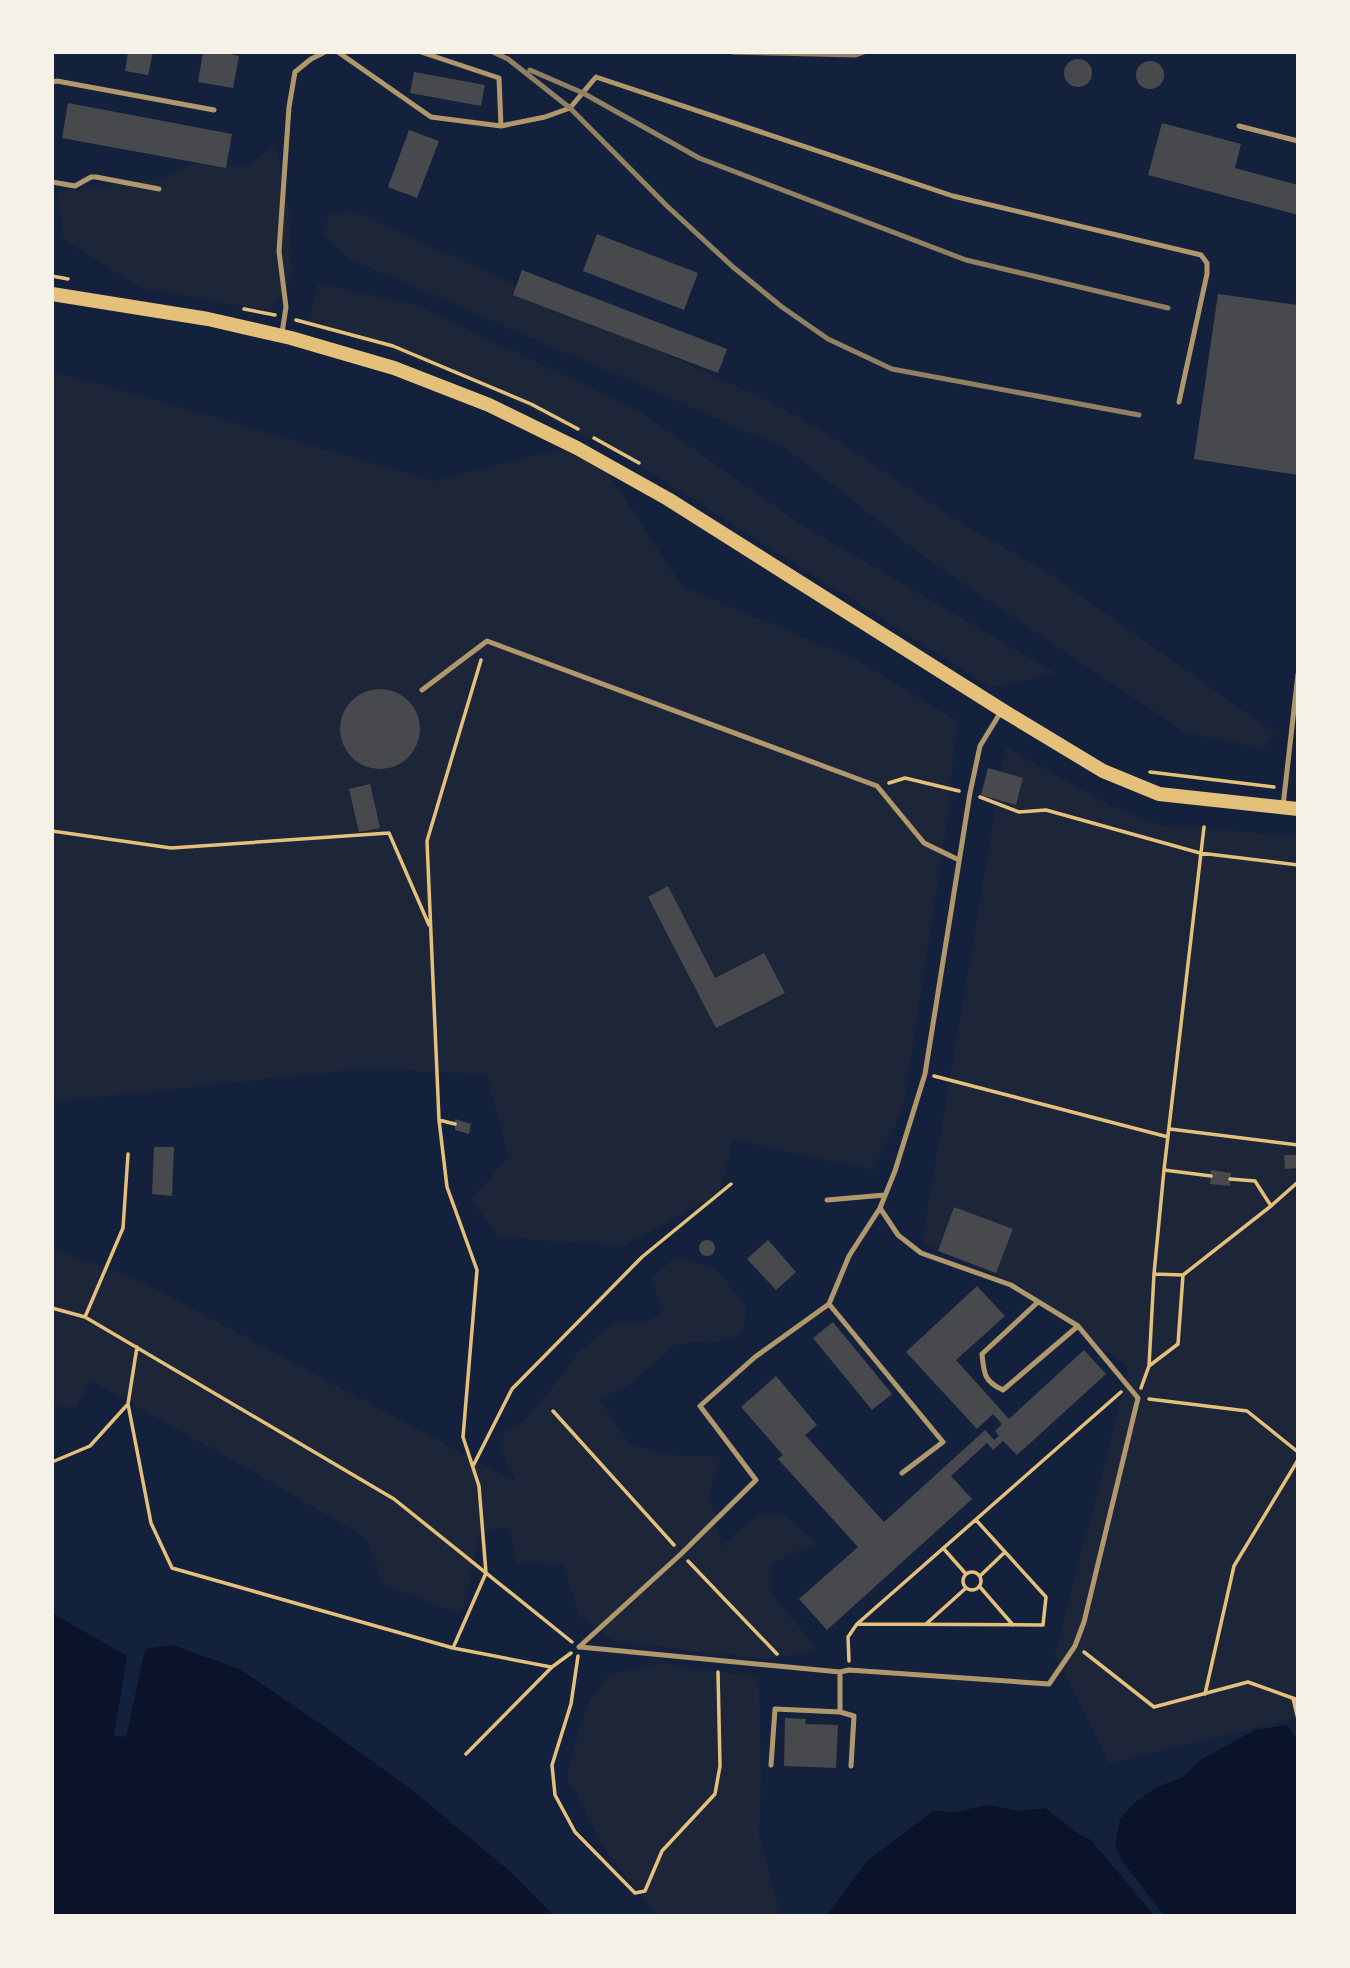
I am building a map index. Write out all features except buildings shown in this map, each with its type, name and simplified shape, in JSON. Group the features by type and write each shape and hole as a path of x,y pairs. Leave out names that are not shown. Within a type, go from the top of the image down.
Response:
{"main road":[{"path":"52,294 208,319 282,336 394,368 489,405 577,448 668,499 1103,772 1159,794 1290,808"}],"lane":[{"path":"282,336 286,307 279,251 289,107 295,72 325,52"},
{"path":"338,52 431,117 500,126 545,117 570,108 596,77 953,196 1201,255 1207,263 1207,274 1179,402"},
{"path":"421,52 499,78 500,126"},
{"path":"52,82 214,110"},
{"path":"1239,126 1297,141"},
{"path":"52,182 75,186 96,177 159,189"},
{"path":"422,690 487,641 877,786 924,843 960,860"},
{"path":"1290,808 1297,674"},
{"path":"579,1647 681,1554 756,1480 700,1406 755,1357 829,1304 849,1256 880,1208 895,1171 925,1073 980,746 1002,710"},
{"path":"827,1200 885,1195"},
{"path":"579,1647 840,1672 849,1670 1049,1684 1075,1646 1084,1622 1138,1398 1078,1326 1011,1285 921,1253 898,1235 880,1208"},
{"path":"1038,1302 982,1354 985,1375 991,1384 1003,1391 1078,1326"},
{"path":"829,1304 943,1441 902,1473"},
{"path":"840,1672 840,1712"},
{"path":"771,1765 775,1709 840,1712 854,1716 851,1766"}],"path":[{"path":"453,1648 486,1573 479,1486 463,1437 477,1270 447,1187 439,1120 427,841 487,641"},
{"path":"877,786 905,778 970,793 1019,812 1046,810 1200,853 1297,865"},
{"path":"1204,827 1164,1170 1149,1366 1138,1398 1247,1411 1297,1452"},
{"path":"52,831 171,848 389,833 430,928"},
{"path":"925,1073 1168,1137"},
{"path":"439,1120 455,1124"},
{"path":"1170,1129 1297,1145"},
{"path":"85,1317 123,1228 128,1154"},
{"path":"1164,1170 1211,1176"},
{"path":"1230,1179 1255,1181 1271,1206"},
{"path":"1154,1274 1183,1275 1271,1206 1297,1182"},
{"path":"473,1466 512,1389 642,1257 731,1184"},
{"path":"1149,1366 1178,1344 1183,1275"},
{"path":"52,1308 85,1317 394,1499 579,1647"},
{"path":"137,1348 128,1404 150,1523 172,1568 453,1648 552,1667"},
{"path":"849,1670 848,1637 857,1624 1128,1385"},
{"path":"52,1462 90,1446 128,1404"},
{"path":"553,1411 681,1554 789,1666"},
{"path":"1205,1694 1234,1566 1297,1460"},
{"path":"857,1624 1044,1625 1046,1597 976,1520"},
{"path":"943,1548 966,1574"},
{"path":"980,1576 1005,1552"},
{"path":"975,1572 980,1576 980,1587 972,1591 966,1588 963,1580 966,1574 975,1572"},
{"path":"980,1587 1014,1625"},
{"path":"926,1625 966,1588"},
{"path":"1075,1646 1154,1707 1248,1682 1295,1699 1297,1719"},
{"path":"579,1647 571,1704 552,1765 555,1796 575,1832 635,1893 645,1891 662,1851 715,1794 720,1766 718,1660"},
{"path":"466,1754 552,1667 579,1647"}],"shaded area":[{"path":"275,142 289,209 292,277 270,311 141,288 63,239 57,192 161,179 194,164 248,167"},
{"path":"356,212 766,400 820,429 964,525 1044,570 1275,733 1263,749 1184,732 927,559 787,449 350,259 322,234 330,213"},
{"path":"318,284 417,305 639,411 802,525 1056,673 992,688 620,453 464,377 309,322"},
{"path":"53,372 434,481 588,442 682,586 859,661 957,721 946,830 903,1109 873,1170 733,1140 720,1193 624,1246 499,1237 471,1199 509,1157 486,1074 361,1069 53,1102"},
{"path":"1006,747 1117,809 1145,820 1167,826 1297,836 1297,1718 1109,1763 1055,1655 1129,1368 1020,1286 922,1243"},
{"path":"52,1248 141,1281 516,1482 502,1451 504,1431 524,1421 579,1352 613,1323 647,1322 663,1312 652,1279 676,1256 717,1270 746,1306 743,1334 714,1342 676,1344 629,1385 599,1399 629,1444 666,1455 721,1457 709,1492 721,1546 759,1514 786,1516 817,1543 772,1563 772,1594 818,1650 767,1659 615,1642 578,1614 564,1564 516,1563 510,1527 481,1531 461,1614 383,1584 366,1538 91,1381 77,1408 53,1406"},
{"path":"52,1613 127,1656 114,1735 126,1737 145,1649 172,1645 240,1669 412,1790 512,1873 553,1915 53,1915"},
{"path":"664,1663 692,1669 759,1676 759,1836 778,1915 656,1915 601,1844 567,1777 576,1739 590,1701 610,1674"},
{"path":"1287,1725 1297,1740 1297,1915 1164,1915 1122,1861 1115,1845 1120,1819 1134,1803 1157,1787 1183,1777 1200,1760 1255,1730"},
{"path":"988,1805 1019,1811 1045,1808 1091,1840 1154,1915 827,1915 866,1862 933,1811 956,1812"}],"railway":[{"path":"493,52 508,59 570,108 667,206 733,267 782,307 828,339 892,369 1139,415"},
{"path":"732,52 856,55 864,52"},
{"path":"530,70 583,93 699,158 966,260 1168,308"}]}
